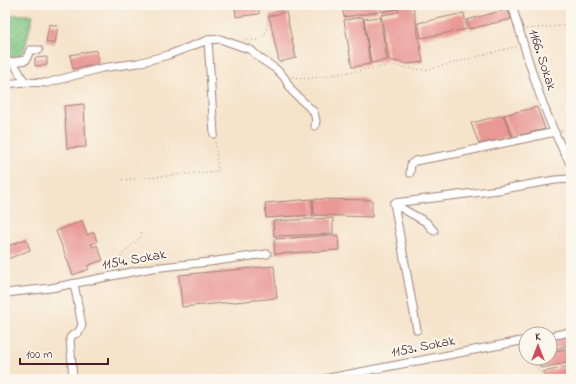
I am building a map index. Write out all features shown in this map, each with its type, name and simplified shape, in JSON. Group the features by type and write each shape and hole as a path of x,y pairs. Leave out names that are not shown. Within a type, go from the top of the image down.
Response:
{"street":[{"name":"1166. Sokak","path":"512,5 519,32 544,106 571,165"},
{"path":"5,84 24,82 47,83 102,68 138,63 168,55 208,40 220,39 251,50 284,76 292,91 314,112 316,121 314,126"},
{"path":"208,40 214,134"},
{"path":"5,62 26,60 30,50 39,50"},
{"path":"13,62 24,82"},
{"path":"410,173 411,164 415,161 555,132"},
{"path":"394,204 498,190 555,180 571,180"},
{"path":"394,204 426,222 434,231"},
{"path":"394,204 417,330"},
{"name":"1154. Sokak","path":"5,293 51,288 152,268 267,254"},
{"path":"73,379 70,338 74,334 78,333 82,325 74,284"},
{"path":"558,334 571,332"},
{"name":"1153. Sokak","path":"324,379 518,342"}],"path":[{"path":"234,44 245,39 258,40 263,36 267,28 268,14 302,5"},
{"path":"519,32 528,28 571,25"},
{"path":"284,76 307,79 392,65 426,70 524,44"},
{"path":"555,132 571,129"},
{"path":"122,180 218,171 214,134"},
{"path":"112,276 117,261 140,237 141,231"},
{"path":"537,366 544,379"}],"green space":[{"path":"5,15 33,15 23,55 13,57 5,56"}],"building":[{"path":"235,5 259,5 259,14 236,17"},
{"path":"342,5 376,5 378,12 344,17"},
{"path":"380,5 413,5 423,62 408,64 389,60 381,15 399,12 398,9 381,12"},
{"path":"508,9 511,19 470,29 467,20"},
{"path":"286,12 296,58 279,62 269,16"},
{"path":"464,13 467,29 421,38 418,23"},
{"path":"363,17 370,64 352,67 344,20"},
{"path":"380,17 387,60 371,63 364,19"},
{"path":"49,24 58,26 55,44 46,42"},
{"path":"96,50 99,64 73,69 70,55"},
{"path":"47,57 47,65 35,66 35,58"},
{"path":"84,104 86,147 67,148 64,106"},
{"path":"537,107 545,129 513,137 504,115"},
{"path":"503,115 512,137 479,144 471,123"},
{"path":"312,199 313,215 266,218 265,203"},
{"path":"313,199 372,200 372,217 314,215"},
{"path":"333,218 333,234 274,236 273,221"},
{"path":"82,221 87,235 94,232 97,242 91,244 93,247 97,245 103,260 87,266 89,269 73,275 56,231"},
{"path":"338,235 339,250 275,254 274,239"},
{"path":"26,239 30,250 5,260 5,247"},
{"path":"274,266 277,298 182,307 179,275"},
{"path":"571,334 571,345 558,348 558,337"},
{"path":"571,348 571,362 558,365 558,350"},
{"path":"540,366 551,366 541,368"},
{"path":"571,366 571,379 547,379 543,372"}]}
